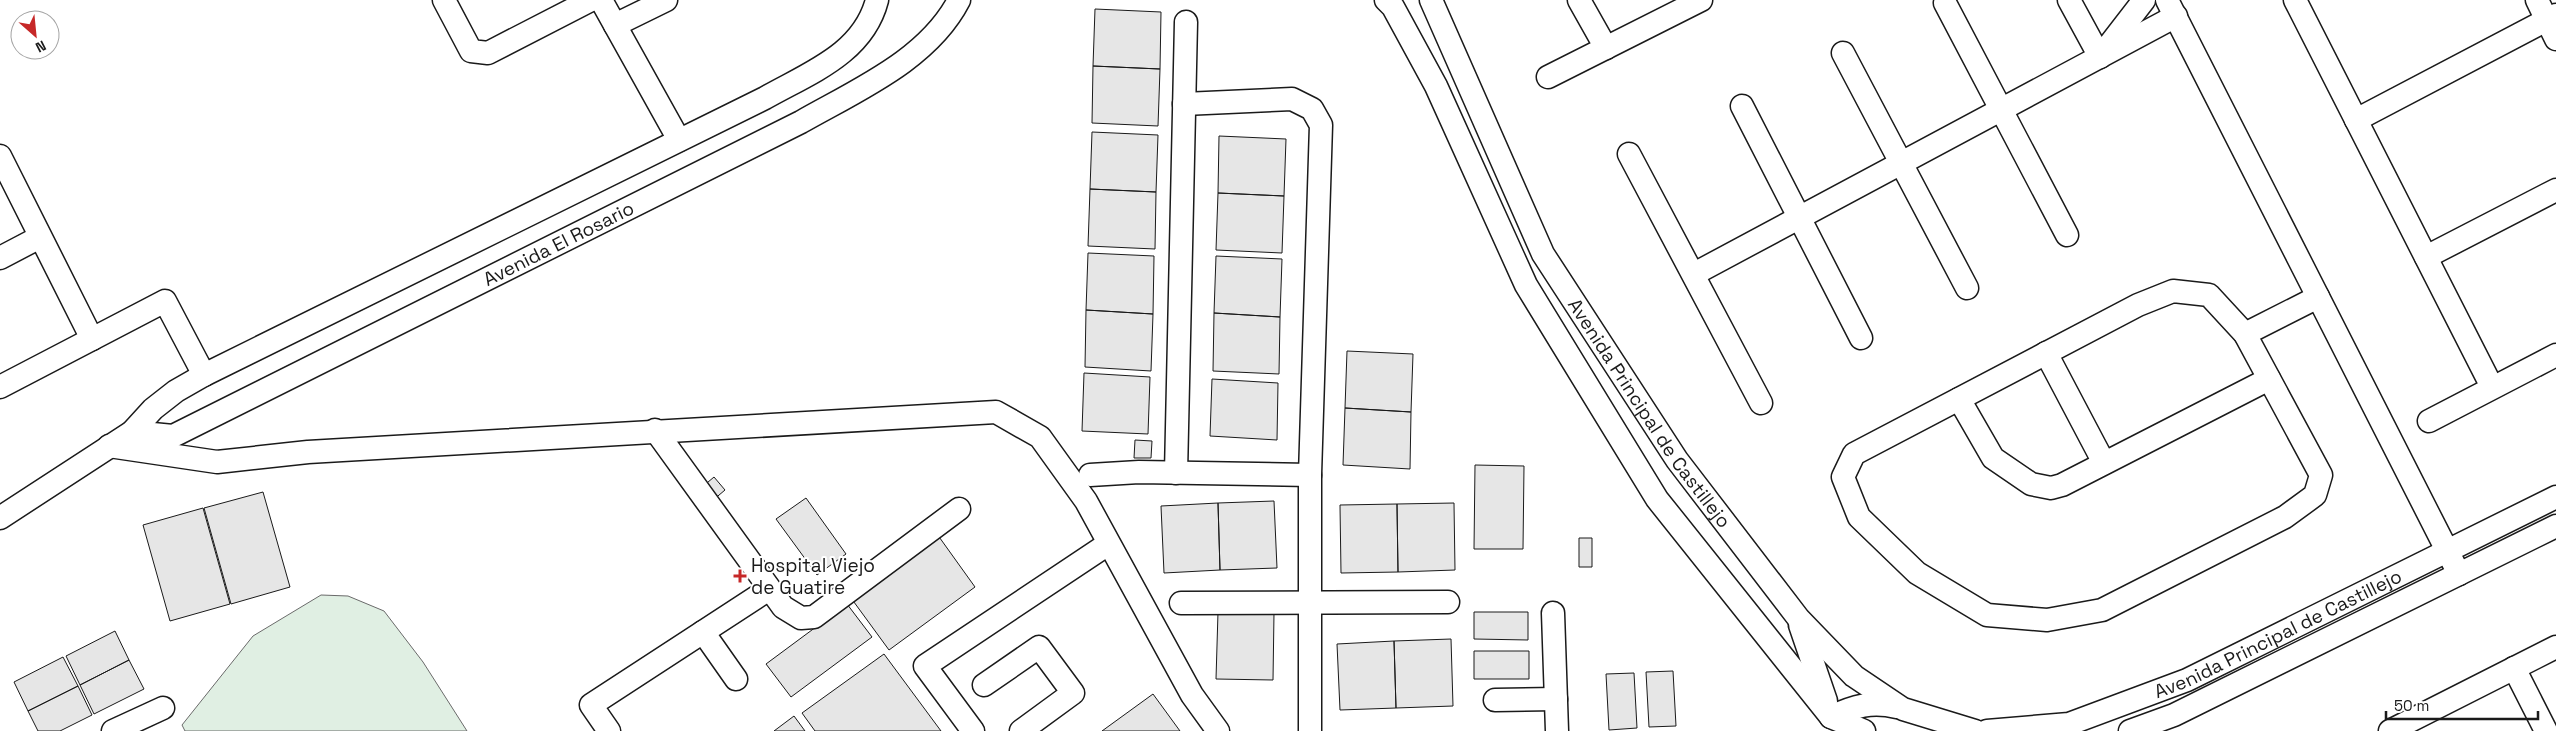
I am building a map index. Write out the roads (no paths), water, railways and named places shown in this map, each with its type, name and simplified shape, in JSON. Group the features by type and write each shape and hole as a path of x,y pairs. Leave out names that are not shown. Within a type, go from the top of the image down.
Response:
{"street":[{"path":"444,0 471,51 488,53 591,0"},
{"path":"601,0 679,140"},
{"path":"615,25 666,0"},
{"name":"Avenida El Rosario","path":"0,518 132,432 153,409 176,391 204,375 765,98 833,60 854,42 868,24 872,18 877,0"},
{"name":"Avenida El Rosario","path":"132,432 173,436 801,122 894,68 920,49 949,15 959,0"},
{"name":"Avenida Principal de Castillejo","path":"1386,0 1393,7 1436,86 1526,285 1657,499 1832,724 1864,731"},
{"name":"Avenida Principal de Castillejo","path":"1431,0 1543,254 1677,460 1798,619 1854,676 1904,709 1975,731"},
{"path":"1579,0 1606,48"},
{"path":"1548,77 1701,0"},
{"path":"2069,0 2100,56"},
{"path":"2100,56 2144,0"},
{"path":"2295,0 2492,387"},
{"path":"1945,3 2067,235"},
{"path":"1694,274 2100,56 2172,8 2459,574"},
{"path":"2356,120 2549,18"},
{"path":"1176,473 1186,22"},
{"path":"1843,53 1967,288"},
{"path":"1184,104 1292,99 1312,108 1322,125 1310,475 1310,731"},
{"path":"1742,106 1861,338"},
{"path":"1629,154 1694,274 1760,403"},
{"path":"0,156 92,339"},
{"path":"2426,258 2556,190"},
{"path":"0,258 40,237"},
{"path":"2173,291 2210,295 2245,334 2321,476 2315,496 2285,517 2102,610 2047,620 1987,615 1917,573 1859,517 1843,476 1854,454 2138,306 2173,291"},
{"path":"2245,334 2318,297"},
{"path":"0,386 165,301 204,375"},
{"path":"2046,354 2104,463"},
{"path":"2429,421 2556,355"},
{"path":"1959,399 1993,458 2032,484 2051,488 2104,463 2269,378"},
{"path":"109,446 217,462 308,452 655,430 996,412 1040,437 1086,501 1192,695 1218,731"},
{"path":"655,430 783,608 801,618 814,617 959,509"},
{"path":"1090,475 1176,473 1310,475"},
{"name":"Avenida Principal de Castillejo","path":"1988,731 2069,724 2169,687 2556,497"},
{"name":"Avenida Principal de Castillejo","path":"2130,731 2175,723 2459,574 2556,526"},
{"path":"973,731 924,666 1108,544"},
{"path":"609,731 591,705 769,589"},
{"path":"1182,603 1448,602"},
{"path":"1553,613 1557,731"},
{"path":"1798,619 1832,724 1853,707 1873,703 1904,709"},
{"path":"703,632 736,679"},
{"path":"984,685 1039,647 1073,693 1021,731"},
{"path":"2390,731 2556,647"},
{"path":"2514,668 2546,731"},
{"path":"2169,687 2175,723"},
{"path":"1495,700 1556,699"},
{"path":"114,731 162,708"}],"place":[{"name":"Hospital Viejo de Guatire","path":"740,576"}]}
